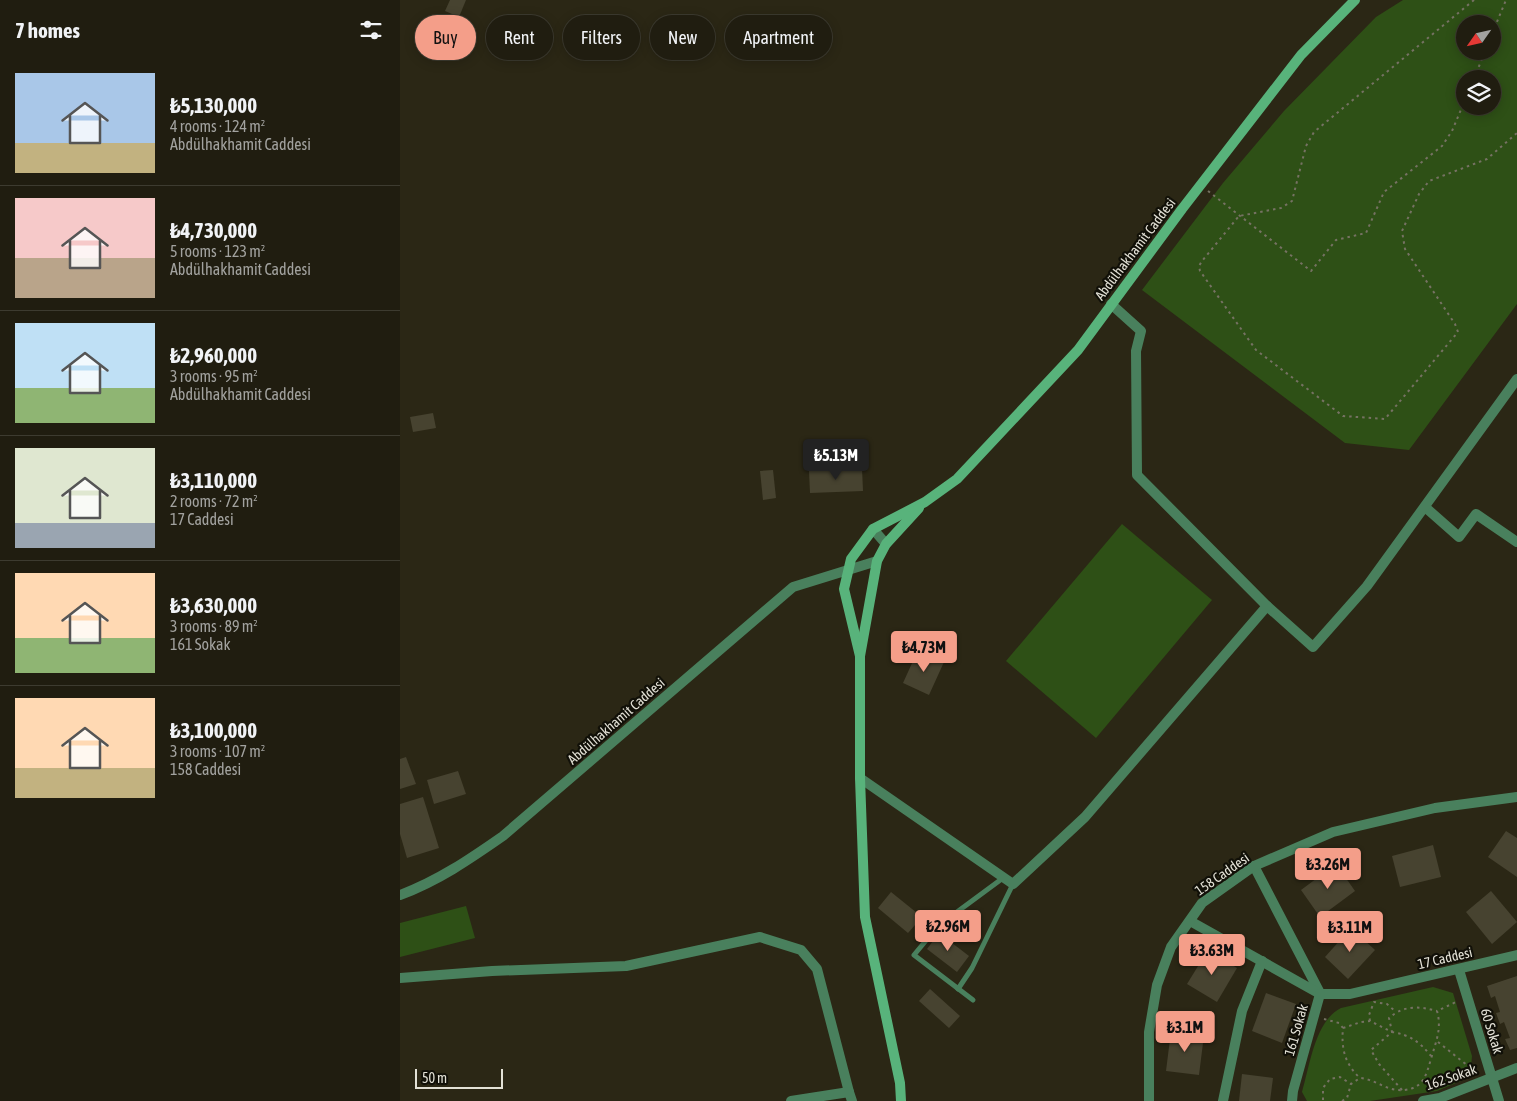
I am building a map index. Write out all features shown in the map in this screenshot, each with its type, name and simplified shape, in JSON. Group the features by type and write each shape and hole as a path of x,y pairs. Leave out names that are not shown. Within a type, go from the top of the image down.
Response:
{"main road":[{"name":"Abdülhakhamit Caddesi","path":"860,656 844,589 851,559 873,529 924,502 964,472 1078,350 1301,55 1355,0"},
{"name":"Abdülhakhamit Caddesi","path":"901,1101 900,1083 865,917 860,778 860,656 877,561 886,544 924,502"}],"street":[{"path":"1111,304 1141,331 1136,351 1137,475 1268,606 1313,647 1367,586 1517,380"},
{"path":"1425,507 1459,537 1476,514 1517,542"},
{"path":"873,529 886,544"},
{"name":"Abdülhakhamit Caddesi","path":"400,894 423,886 456,869 503,836 793,587 849,568 877,561"},
{"path":"860,778 1013,884 1085,818 1268,606"},
{"name":"158 Caddesi","path":"1149,1101 1149,1032 1157,985 1171,947 1202,903 1254,866 1333,832 1435,808 1517,797"},
{"path":"1254,866 1320,994"},
{"name":"161 Sokak","path":"1190,921 1320,994 1293,1091 1292,1101"},
{"path":"400,978 492,971 626,966 760,937 801,950 817,969 851,1096 791,1101"},
{"name":"17 Caddesi","path":"1320,994 1350,994 1517,955"},
{"path":"1224,1101 1242,1011 1262,961"},
{"name":"60 Sokak","path":"1459,970 1488,1079 1499,1101"},
{"name":"162 Sokak","path":"1423,1101 1440,1098 1517,1068"}],"lane":[{"path":"973,1000 914,955 938,926 1004,877"},
{"path":"958,989 972,968 1013,884"}],"path":[{"path":"1474,0 1314,132 1306,146 1295,194 1289,204 1281,208 1239,216 1211,249 1199,268 1254,349 1342,416 1385,418 1458,332 1455,324 1402,242 1402,231 1428,181 1487,160 1517,133"},
{"path":"1500,15 1506,0"},
{"path":"1206,190 1311,271 1336,240 1366,233 1384,192 1442,146 1452,131 1459,115"},
{"path":"1392,1032 1390,1018 1396,1012 1406,1008 1422,1007 1437,1011 1467,996"},
{"path":"1370,1021 1369,1015 1374,1002 1387,1004 1396,1012"},
{"path":"1343,1028 1342,1040 1346,1062 1360,1078 1402,1090 1416,1088 1428,1074 1432,1056 1438,1042 1440,1022 1437,1011"},
{"path":"1314,1016 1339,1024 1343,1028"},
{"path":"1343,1028 1370,1021 1392,1032 1407,1034 1422,1045 1432,1056"},
{"path":"1392,1032 1371,1050 1378,1064 1402,1090"},
{"path":"1438,1042 1488,1079"},
{"path":"1323,1101 1323,1088 1330,1079 1340,1077 1351,1084"},
{"path":"1342,1101 1347,1098 1351,1084 1360,1078"}],"green space":[{"path":"1403,0 1517,0 1517,304 1409,450 1345,443 1142,290 1223,183 1284,111 1376,17"},
{"path":"1122,524 1212,600 1096,738 1006,661"},
{"path":"466,906 475,938 400,957 400,923"},
{"path":"1433,987 1453,993 1472,1056 1470,1077 1437,1091 1370,1101 1307,1101 1302,1092 1311,1057 1319,1033 1332,1014 1341,1008"}],"building":[{"path":"450,0 466,0 460,15 445,11"},
{"path":"433,413 436,428 413,432 410,417"},
{"path":"862,468 863,491 810,493 809,471"},
{"path":"773,470 776,498 763,500 760,471"},
{"path":"918,650 944,662 929,695 903,683"},
{"path":"406,757 416,784 400,789 400,759"},
{"path":"458,771 466,794 434,804 427,780"},
{"path":"423,797 439,848 407,858 400,834 400,804"},
{"path":"1506,831 1517,838 1517,877 1488,857"},
{"path":"1433,845 1441,877 1400,887 1392,856"},
{"path":"1336,864 1355,891 1320,917 1301,890"},
{"path":"1491,891 1517,922 1492,944 1466,912"},
{"path":"891,892 922,917 908,933 878,908"},
{"path":"1351,928 1375,950 1348,979 1325,957"},
{"path":"939,933 969,956 957,972 927,949"},
{"path":"1208,950 1237,968 1217,1002 1187,984"},
{"path":"1517,976 1517,1048 1510,1050 1505,1039 1510,1038 1504,1022 1500,1024 1496,1013 1500,1012 1495,996 1491,998 1487,986"},
{"path":"930,989 960,1016 949,1028 919,1001"},
{"path":"1266,993 1296,1004 1282,1043 1252,1031"},
{"path":"1171,1031 1204,1035 1199,1075 1166,1071"},
{"path":"1242,1074 1273,1078 1270,1101 1239,1101"}]}
